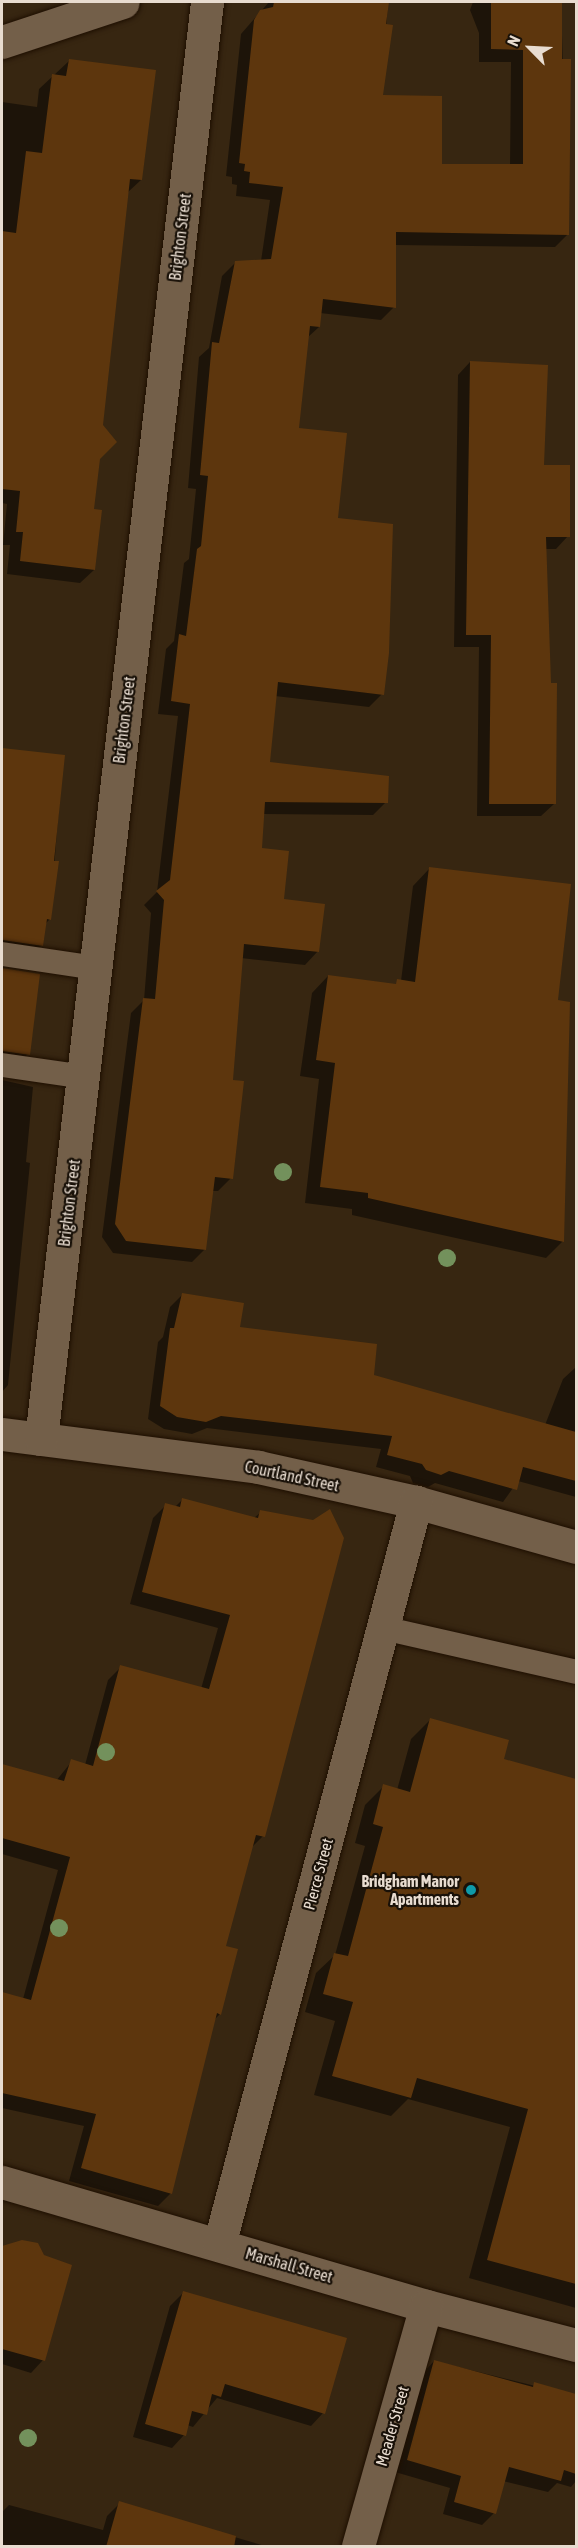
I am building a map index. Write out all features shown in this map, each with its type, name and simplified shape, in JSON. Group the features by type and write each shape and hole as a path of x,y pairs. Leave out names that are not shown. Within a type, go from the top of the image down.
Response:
{"street":[{"path":"2,42 123,2"},
{"name":"Brighton Street","path":"41,1439 207,2"},
{"name":"Courtland Street","path":"2,1434 258,1467 416,1502 576,1547"},
{"name":"Pierce Street","path":"219,2245 416,1502"},
{"name":"Marshall Street","path":"2,2182 426,2306 576,2345"},
{"name":"Meader Street","path":"357,2547 426,2306"}],"lane":[{"path":"2,954 97,968"},
{"path":"2,1065 84,1077"},
{"path":"383,1628 576,1672"}],"building":[{"path":"274,2 389,2 386,24 393,25 383,95 442,96 442,164 523,164 523,50 491,49 491,2 562,2 562,59 571,59 569,235 396,232 396,308 323,299 320,327 310,326 299,428 347,433 338,518 393,524 389,653 384,695 278,682 270,762 389,776 388,803 265,802 262,848 289,851 284,899 325,904 319,952 244,944 233,1080 244,1081 233,1179 215,1177 206,1250 126,1241 115,1224 143,998 155,999 164,900 156,891 170,880 190,704 171,701 179,634 186,636 197,549 201,546 208,476 200,475 212,342 219,343 235,261 271,259 283,187 249,183 250,172 244,171 245,164 239,163 254,20 260,10 273,7"},
{"path":"69,59 156,70 142,180 130,179 103,425 117,442 100,459 94,509 102,510 95,570 20,561 23,532 16,532 20,491 2,489 2,231 16,233 26,151 42,153 52,74 66,76"},
{"path":"470,361 548,365 544,465 570,465 570,537 546,537 551,683 557,683 556,804 489,804 491,635 466,635"},
{"path":"2,748 65,755 54,861 59,861 51,920 47,919 43,946 2,940"},
{"path":"429,867 571,884 558,1000 570,1002 564,1242 368,1198 368,1193 320,1187 335,1063 316,1060 328,975 396,984 397,979 415,982"},
{"path":"2,968 40,974 30,1055 2,1051"},
{"path":"182,1293 244,1303 240,1327 377,1344 374,1375 576,1432 576,1481 523,1467 517,1490 449,1471 441,1475 426,1470 422,1464 387,1455 392,1436 221,1416 206,1422 177,1417 160,1406 170,1328 174,1328"},
{"path":"182,1498 258,1518 260,1510 313,1520 330,1509 344,1538 265,1837 256,1835 226,1946 238,1949 221,2015 217,2013 172,2194 81,2168 96,2114 2,2093 2,1992 31,2000 70,1857 2,1838 2,1764 64,1781 71,1759 93,1766 120,1665 209,1689 230,1615 142,1592 165,1503 180,1507"},
{"name":"Bridgham Manor Apartments","path":"430,1718 509,1740 504,1759 576,1779 576,2284 487,2260 528,2109 417,2078 411,2098 332,2076 353,2002 323,1994 334,1953 348,1956 383,1827 373,1824 383,1784 410,1792"},
{"path":"22,2240 38,2243 44,2255 72,2265 45,2361 2,2349 2,2246"},
{"path":"183,2291 347,2338 325,2414 225,2384 221,2397 212,2394 207,2415 192,2411 186,2436 145,2424"},
{"path":"434,2360 533,2387 534,2382 576,2394 576,2474 564,2470 561,2481 509,2467 496,2514 454,2502 461,2476 407,2460"},
{"path":"119,2501 236,2536 234,2547 106,2547"}],"place":[{"name":"Bridgham Manor Apartments","path":"471,1890"}]}
